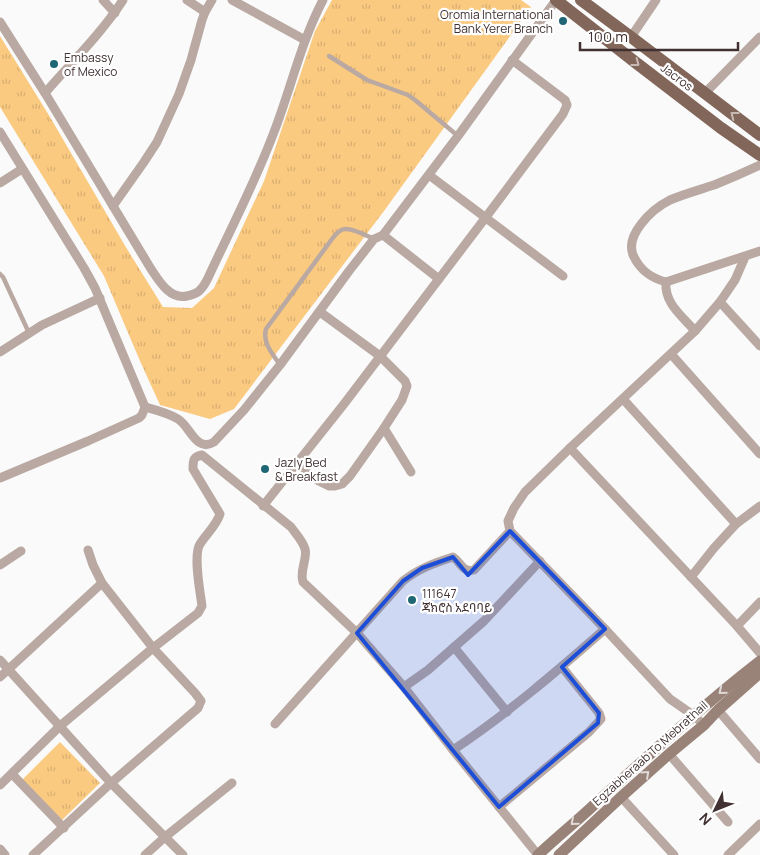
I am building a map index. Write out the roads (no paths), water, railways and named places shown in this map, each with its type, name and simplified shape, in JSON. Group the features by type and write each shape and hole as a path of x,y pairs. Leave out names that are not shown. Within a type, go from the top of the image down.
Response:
{"main road":[{"name":"Jacros","path":"556,0 635,62 760,155"},
{"name":"Jacros","path":"581,0 760,135"},
{"path":"538,855 693,715 760,661"},
{"name":"Egzabheraab To Mebrathail","path":"559,855 760,673"}],"street":[{"path":"103,0 115,13"},
{"path":"45,93 96,36 123,0"},
{"path":"188,0 205,12"},
{"path":"113,206 157,142 179,94 192,60 205,12 212,0"},
{"path":"232,0 305,40"},
{"path":"0,22 151,269 161,284 174,295 182,297 192,295 201,290 208,278 262,165 305,40 324,0"},
{"path":"145,407 178,419 184,423 198,442 209,445 214,442 244,410 280,365 374,240 383,235 458,136 556,0"},
{"path":"632,37 656,0"},
{"path":"705,93 760,38"},
{"path":"263,506 344,404 563,114 567,105 566,100 512,60"},
{"path":"0,132 84,268 100,298 145,407 138,418 0,478"},
{"path":"760,165 670,200 660,206 637,228 631,244 632,255 638,266 647,275 666,282 760,251"},
{"path":"0,183 22,169"},
{"path":"429,175 563,276"},
{"path":"383,235 439,279"},
{"path":"704,725 670,699 510,531 508,521 525,492 694,331 720,302 735,280 745,257"},
{"path":"666,282 667,296 670,302 694,331"},
{"path":"0,352 42,326 100,298"},
{"path":"720,302 760,346"},
{"path":"295,464 329,486 342,484 350,476 384,428 402,400 407,386 405,381 380,356 320,312"},
{"path":"671,354 759,452"},
{"path":"622,398 736,524"},
{"path":"384,428 411,472"},
{"path":"202,455 204,445"},
{"path":"570,448 760,653"},
{"path":"0,785 60,726 198,613 202,606 197,555 199,545 217,523 220,514 193,469 193,461 196,456 202,455 291,528 301,540 306,551 301,577 303,582 357,633 404,687 538,855"},
{"path":"691,577 736,524 760,506"},
{"path":"274,724 403,581 422,568 453,558 456,558 463,568 474,570 510,531"},
{"path":"34,855 111,783 198,708 201,701 153,648 102,583 88,550"},
{"path":"0,565 21,551"},
{"path":"404,687 428,670 484,621 540,562"},
{"path":"0,677 102,583"},
{"path":"737,626 760,602"},
{"path":"453,750 506,712 605,629"},
{"path":"454,647 506,712"},
{"path":"0,660 111,783 183,855"},
{"path":"499,807 584,737 601,719 600,713 562,667"},
{"path":"718,710 760,759"},
{"path":"669,754 728,822"},
{"path":"12,774 64,828"},
{"path":"145,855 164,837 232,783"},
{"path":"621,797 674,855"},
{"path":"728,855 760,824"},
{"path":"0,850 5,855"}],"lane":[{"path":"329,56 367,80 408,95 458,136"},
{"path":"280,365 266,344 264,336 266,329 332,239 345,229 353,230 374,240"},
{"path":"0,274 29,334"}],"place":[{"name":"Oromia International Bank Yerer Branch","path":"563,21"},
{"name":"Embassy of Mexico","path":"54,64"},
{"name":"Jazly Bed & Breakfast","path":"265,469"},
{"name":"111647 ጃክሮስ አደባባይ","path":"412,600"}]}
